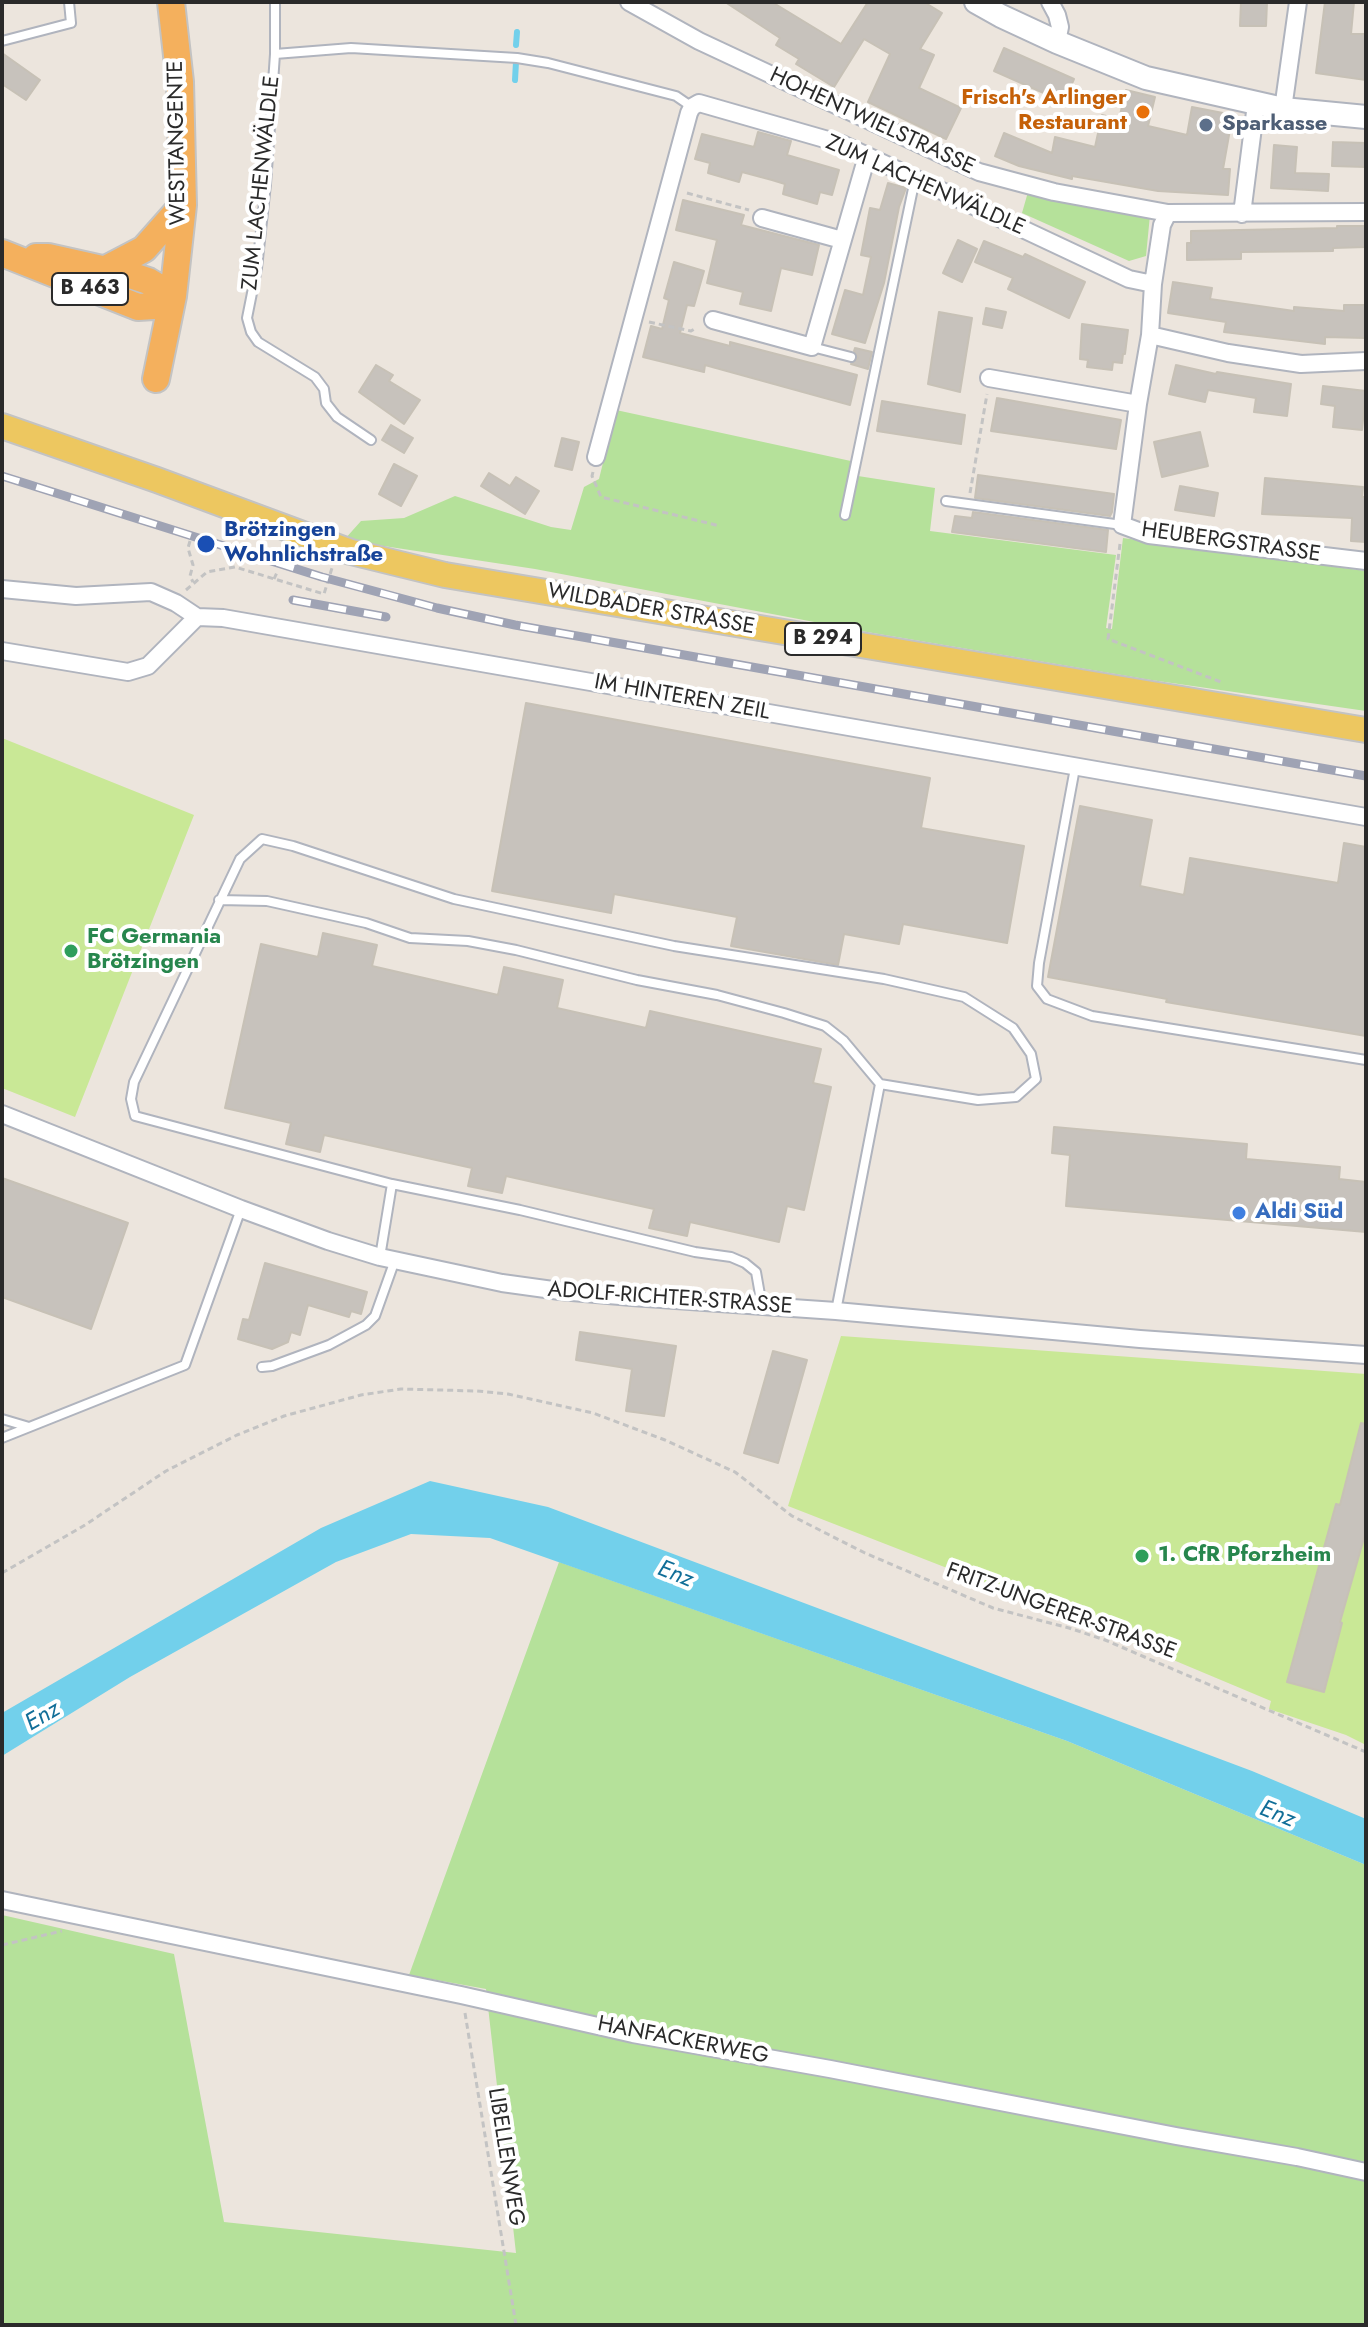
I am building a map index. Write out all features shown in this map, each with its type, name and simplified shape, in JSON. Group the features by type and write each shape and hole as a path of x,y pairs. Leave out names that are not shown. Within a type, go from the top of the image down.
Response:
{"highway":[{"name":"WESTTANGENTE","path":"156,379 173,296 183,205 180,82 171,2"},
{"name":"B 463","path":"104,270 144,249 183,205"},
{"name":"B 463","path":"5,254 48,257 104,270 148,281 173,296"},
{"name":"B 463","path":"5,254 138,307 154,306 173,296"}],"main road":[{"path":"976,2 1057,42 1146,78 1283,109 1366,117"},
{"name":"WILDBADER STRASSE","path":"2,426 351,552 445,575 1366,730"}],"street":[{"name":"HOHENTWIELSTRASSE","path":"629,2 699,41 979,172 1054,192 1168,213 1366,212"},
{"path":"1050,2 1060,27 1057,42"},
{"path":"1283,109 1298,2"},
{"name":"ZUM LACHENWÄLDLE","path":"692,107 699,103 842,144 1129,279 1153,284"},
{"path":"1242,214 1256,104"},
{"path":"596,457 692,107"},
{"path":"713,320 812,347 867,156"},
{"name":"HEUBERGSTRASSE","path":"1168,213 1162,225 1153,284 1150,335 1122,525 1149,535 1366,561"},
{"path":"762,218 842,240"},
{"path":"1150,335 1228,353 1301,364 1366,361"},
{"path":"989,378 1138,404"},
{"name":"IM HINTEREN ZEIL","path":"2,589 76,596 151,592 197,617 223,618 1366,817"},
{"path":"2,651 128,672 148,666 197,617"},
{"name":"ADOLF-RICHTER-STRASSE","path":"2,1114 328,1241 388,1259 489,1281 560,1291 1366,1355"},
{"name":"HANFACKERWEG","path":"2,1900 461,1995 633,2034 844,2071 1366,2172"}],"lane":[{"path":"2,41 71,23 69,2"},
{"path":"275,2 275,54"},
{"name":"ZUM LACHENWÄLDLE","path":"371,440 337,417 326,403 324,389 315,377 258,342 247,318 257,268 266,184 275,54 351,48 517,58 676,96 692,107"},
{"path":"845,515 915,179"},
{"path":"812,347 851,357"},
{"path":"946,501 1122,525"},
{"path":"1075,768 1039,963 1037,986 1047,999 1092,1016 1366,1060"},
{"path":"219,900 267,901 366,923 410,938 468,941 717,995 825,1026 844,1041 880,1084 978,1100 1016,1097 1036,1079 1031,1054 1013,1028 964,997 884,979 674,946 454,899 293,846 262,839 240,859 219,900 134,1082 131,1099 135,1116 392,1184 520,1210 695,1252 731,1257 756,1272 762,1306"},
{"path":"836,1311 880,1084"},
{"path":"262,1367 329,1345 366,1325 375,1316 388,1259 392,1184"},
{"path":"2,1438 185,1365 241,1209"},
{"path":"2,1419 29,1427"}],"path":[{"path":"683,192 752,211 762,218"},
{"path":"641,320 691,331 713,320"},
{"path":"968,504 989,378"},
{"path":"596,457 592,476 601,497 720,526"},
{"path":"1122,525 1108,639 1233,686"},
{"path":"190,541 188,548 193,565 190,576 193,582"},
{"path":"176,603 193,582 207,572 235,567 324,594 333,566"},
{"path":"274,579 278,570"},
{"name":"FRITZ-UNGERER-STRASSE","path":"2,1573 85,1525 166,1471 237,1435 284,1416 361,1395 401,1389 508,1394 593,1413 665,1440 735,1472 792,1516 879,1559 993,1608 1105,1640 1366,1752"},
{"path":"2,1945 67,1930 92,1919"},
{"name":"LIBELLENWEG","path":"461,1995 484,2118 516,2325"}],"green space":[{"path":"1028,192 1150,215 1146,256 1129,261 1022,213"},
{"path":"616,410 860,463 858,476 935,488 930,531 1116,555 1106,628 1112,629 1123,538 1366,571 1366,711 1151,680 867,632 535,569 344,540 361,521 404,518 455,496 551,527 571,530 584,487 599,479"},
{"name":"FC Germania Brötzingen","path":"2,738 194,815 75,1117 2,1088"},
{"name":"1. CfR Pforzheim","path":"841,1336 1366,1374 1366,1745 1346,1735 1269,1709 1271,1701 1047,1607 788,1506"},
{"path":"559,1562 1067,1741 1366,1865 1366,2325 2,2325 2,1915 174,1954 224,2222 516,2253 486,1989 409,1975"}],"water":[{"name":"Enz","path":"430,1481 548,1507 1252,1771 1366,1819 1366,1865 1067,1741 490,1538 411,1534 336,1562 130,1677 2,1756 2,1713 321,1528"}],"building":[{"path":"725,2 772,2 841,44 868,2 924,2 942,13 920,49 934,55 919,88 961,108 946,139 868,102 890,54 864,39 834,87 796,64 799,59 776,45 780,38"},
{"path":"1241,2 1267,2 1266,26 1240,26"},
{"path":"1325,2 1354,2 1351,34 1366,34 1366,80 1316,73"},
{"path":"1004,48 1074,79 1064,102 994,71"},
{"path":"2,53 40,80 26,100 2,84"},
{"path":"1126,90 1155,97 1148,126 1187,135 1192,107 1223,113 1221,122 1231,124 1223,169 1230,169 1228,195 1158,191 1072,176 1072,179 1019,166 995,156 1004,133 1052,153 1055,137 1095,147 1102,115 1119,119"},
{"path":"758,132 791,141 787,155 839,170 832,195 820,192 817,204 783,194 785,184 772,180 742,172 739,182 708,173 710,163 695,159 702,134 754,147"},
{"path":"1333,142 1366,143 1366,167 1332,166"},
{"path":"1274,145 1297,147 1295,173 1329,174 1328,191 1271,188"},
{"path":"888,183 906,188 899,207 884,283 865,343 832,334 845,290 863,295 871,257 861,255 870,208 880,210"},
{"path":"683,200 744,215 741,225 819,245 812,275 781,268 771,311 740,304 743,292 707,283 717,240 676,230"},
{"path":"1366,226 1366,247 1333,248 1333,251 1241,252 1241,259 1187,260 1191,231"},
{"path":"958,240 977,249 962,282 943,273"},
{"path":"984,241 1023,257 1025,254 1085,282 1069,318 1008,289 1013,278 975,262"},
{"path":"674,262 704,271 694,306 687,305 680,333 730,346 730,342 857,375 850,405 705,365 704,372 643,357 651,326 662,329 669,300 664,298"},
{"path":"1173,282 1212,288 1210,299 1294,311 1294,307 1344,311 1344,305 1366,305 1366,338 1325,337 1325,344 1224,332 1226,322 1168,313"},
{"path":"986,308 1006,312 1002,328 983,324"},
{"path":"939,312 972,318 960,392 928,384"},
{"path":"1082,324 1128,330 1122,363 1113,362 1112,370 1087,367 1088,360 1080,359"},
{"path":"855,348 872,352 868,369 851,364 858,358"},
{"path":"376,365 393,375 389,381 420,400 404,424 359,392"},
{"path":"1176,365 1291,384 1287,416 1254,412 1256,398 1208,390 1205,402 1169,394"},
{"path":"1323,386 1366,391 1362,430 1333,427 1335,406 1321,404"},
{"path":"997,398 1121,420 1116,449 991,431"},
{"path":"882,401 965,415 961,444 877,431"},
{"path":"391,425 413,438 404,453 382,440"},
{"path":"1200,432 1208,466 1162,477 1154,442"},
{"path":"562,438 579,442 572,470 555,466"},
{"path":"394,464 417,476 401,506 379,494"},
{"path":"489,473 510,486 516,477 539,491 525,514 481,486"},
{"path":"978,475 1114,494 1112,512 1110,516 975,498"},
{"path":"1265,478 1363,487 1362,497 1366,497 1366,542 1351,541 1352,518 1262,514"},
{"path":"1180,486 1218,493 1214,516 1175,510"},
{"path":"973,512 1108,530 1106,552 952,532 955,516 972,518"},
{"path":"526,703 930,778 921,828 1024,846 1007,943 903,924 899,944 844,934 838,965 731,946 737,917 614,894 611,913 492,891"},
{"path":"1080,806 1152,820 1140,886 1184,895 1190,858 1338,883 1344,843 1366,847 1366,1036 1166,1002 1167,999 1048,977"},
{"path":"323,933 377,945 372,966 498,995 504,967 563,980 557,1008 646,1028 650,1011 821,1049 813,1083 831,1087 804,1210 787,1206 779,1242 690,1222 687,1236 649,1228 654,1209 506,1176 502,1193 468,1186 472,1168 324,1135 320,1152 286,1144 291,1123 225,1108 261,944 318,957"},
{"path":"1054,1127 1247,1144 1246,1159 1340,1167 1339,1179 1366,1182 1366,1232 1066,1206 1070,1155 1052,1153"},
{"path":"2,1178 128,1223 91,1329 2,1297"},
{"path":"265,1263 367,1292 361,1314 351,1311 349,1317 308,1305 300,1335 291,1332 288,1342 272,1349 238,1339 243,1319 249,1320"},
{"path":"580,1332 676,1346 664,1416 626,1411 632,1369 576,1360"},
{"path":"773,1351 807,1360 778,1463 744,1453"},
{"path":"1361,1423 1366,1424 1366,1531 1324,1692 1287,1682"}],"waterway":[{"path":"516,45 517,32"},
{"path":"515,80 516,62"}],"railway":[{"path":"2,476 322,577 437,608 515,625 1366,776"},
{"path":"293,600 386,617"}],"place":[{"name":"Frisch's Arlinger Restaurant","path":"1143,112"},
{"name":"Sparkasse","path":"1206,125"},
{"name":"Brötzingen Wohnlichstraße","path":"206,544"},
{"name":"FC Germania Brötzingen","path":"71,951"},
{"name":"Aldi Süd","path":"1239,1213"},
{"name":"1. CfR Pforzheim","path":"1142,1556"}]}
